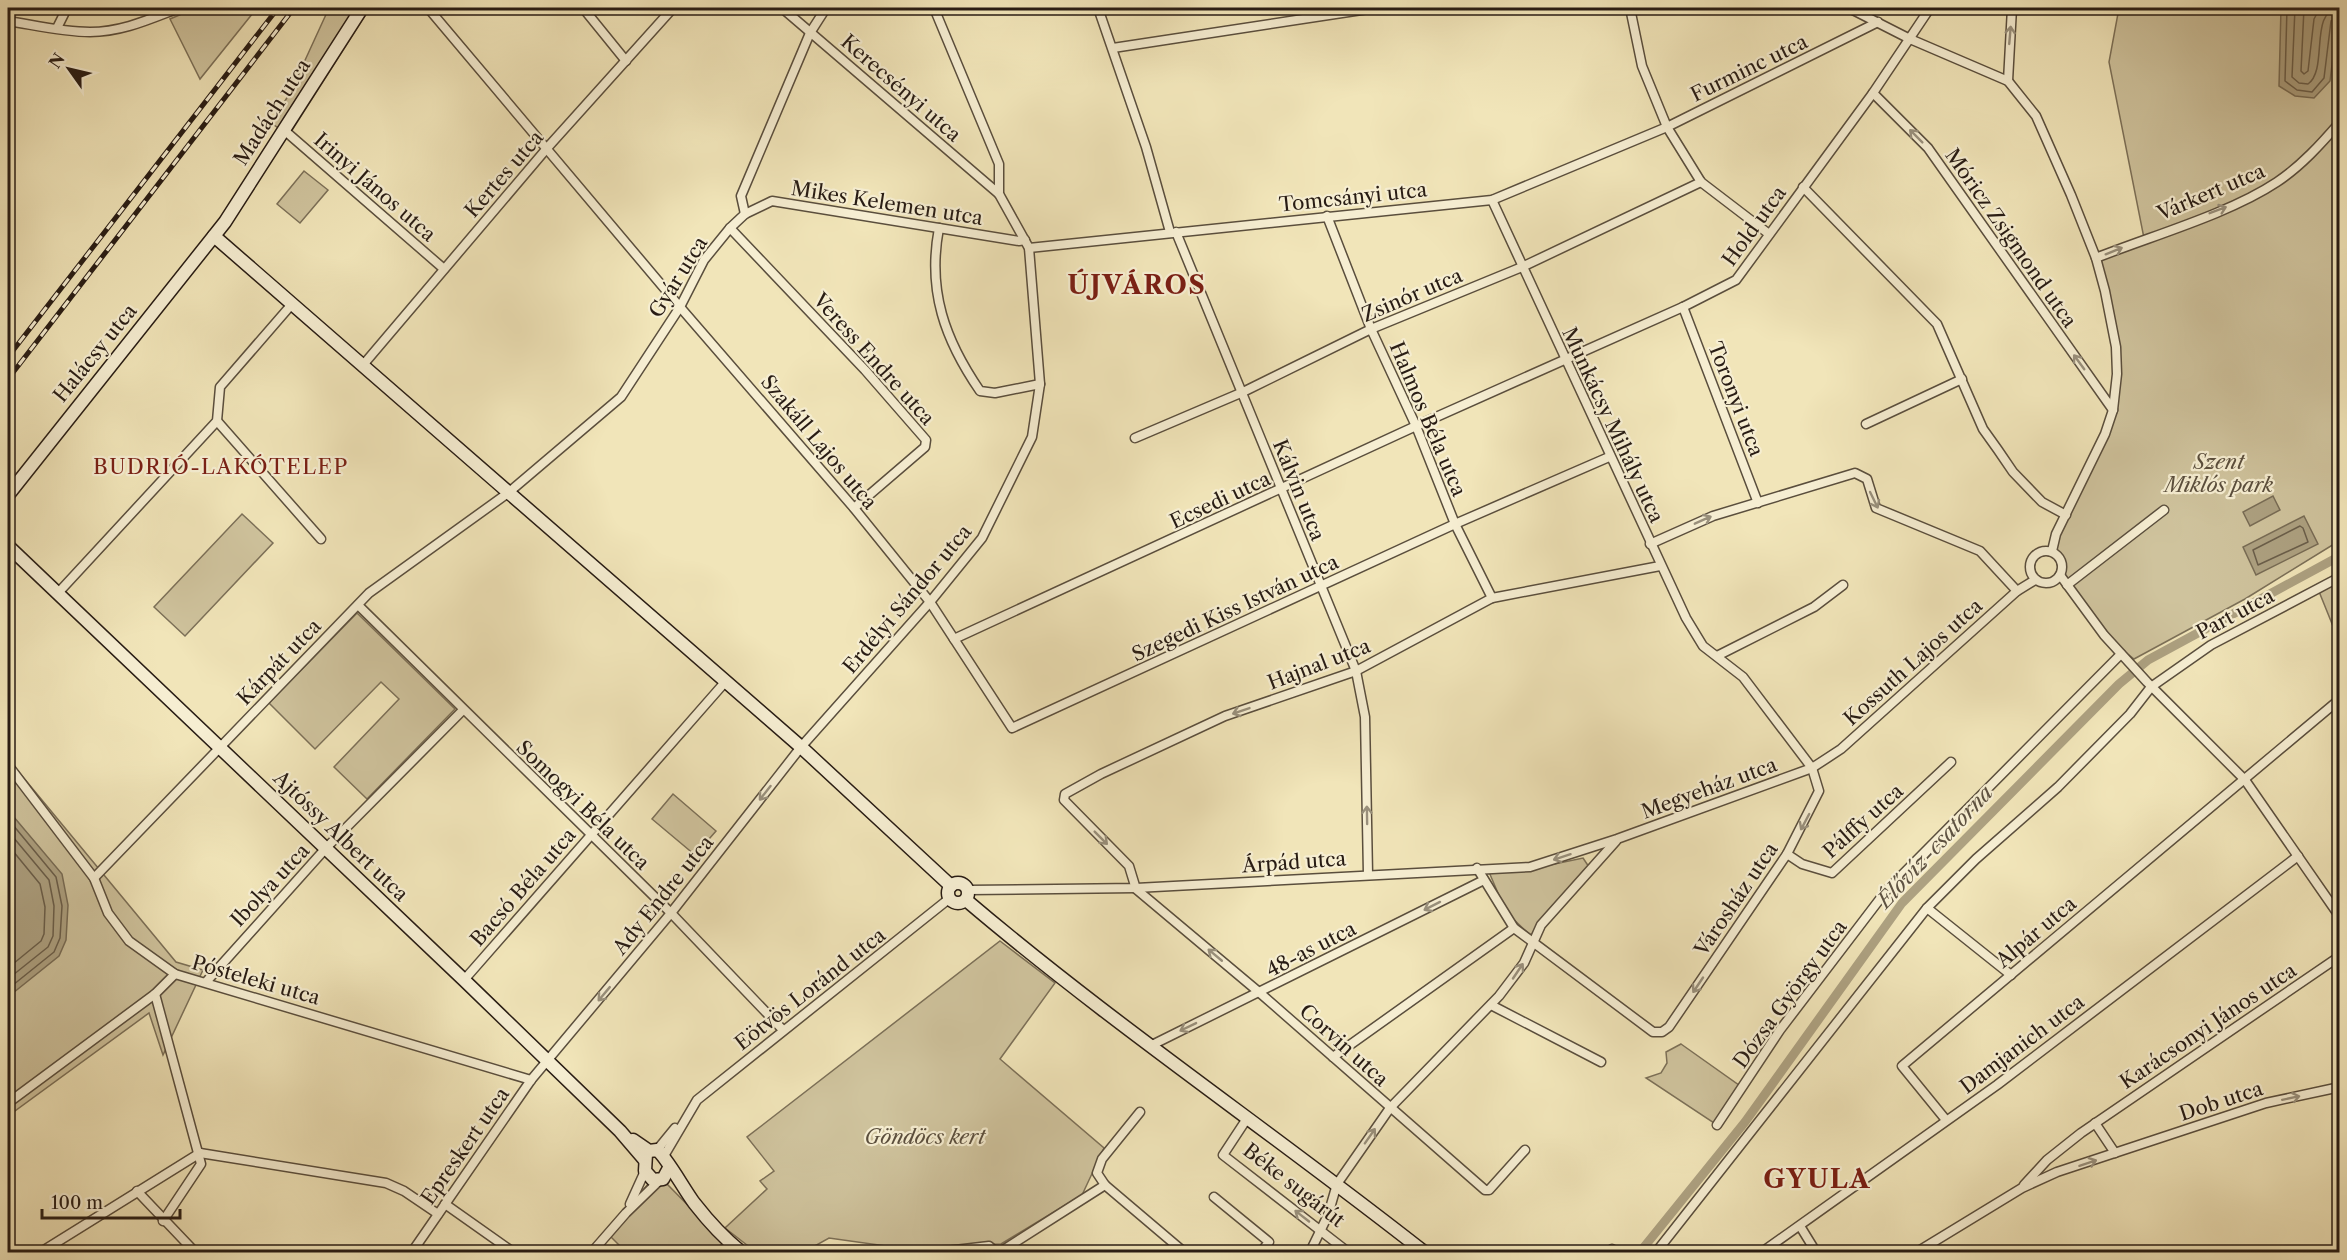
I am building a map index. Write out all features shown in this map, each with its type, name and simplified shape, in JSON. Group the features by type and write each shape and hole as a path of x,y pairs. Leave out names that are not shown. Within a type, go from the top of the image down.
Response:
{"main road":[{"name":"Madách utca","path":"214,236 362,8"},
{"path":"214,236 801,747 950,892 957,903 970,896 1059,976 1424,1252"},
{"name":"Halácsy utca","path":"8,495 214,236"},
{"name":"Ajtóssy Albert utca","path":"8,546 620,1131 652,1157 653,1180 664,1176"},
{"path":"652,1157 664,1176 694,1203 734,1250"}],"street":[{"path":"57,28 67,8"},
{"path":"8,21 57,28 103,31 135,25 179,8"},
{"name":"Szakáll Lajos utca","path":"428,8 548,147 680,307 854,508 930,602"},
{"path":"583,8 626,61"},
{"name":"Kertes utca","path":"363,365 548,147 673,8"},
{"name":"Kerecsényi utca","path":"782,8 999,194"},
{"path":"746,214 741,196 810,33 826,8"},
{"path":"934,8 999,164 999,194 1027,244"},
{"name":"Kálvin utca","path":"1098,8 1173,232 1243,392 1356,671 1365,717 1368,874"},
{"path":"1113,48 1322,11 1375,8"},
{"path":"1630,8 1642,66 1667,127 1701,182 1768,234"},
{"path":"1849,8 1910,39 2008,81 2036,116 2096,258 2110,314 2115,347 2116,374 2113,410 2105,434 2066,515 2052,551"},
{"name":"Hold utca","path":"1564,359 1683,307 1736,280 1874,93 1930,8"},
{"path":"2008,81 2012,8"},
{"name":"Furminc utca","path":"1667,127 1878,22"},
{"name":"Móricz Zsigmond utca","path":"1874,93 1928,148 2113,410"},
{"name":"Várkert utca","path":"2096,258 2234,205 2276,183 2323,141 2340,122"},
{"name":"Tomcsányi utca","path":"1027,244 1173,232 1492,200 1667,127"},
{"name":"Irinyi János utca","path":"284,130 444,269"},
{"name":"Zsinór utca","path":"1135,438 1243,392 1371,329 1522,267 1701,182"},
{"path":"1803,187 1937,324 1983,429 2013,472 2042,502 2066,515"},
{"name":"Munkácsy Mihály utca","path":"1492,200 1660,566 1703,646 1743,677 1812,768"},
{"name":"Mikes Kelemen utca","path":"746,214 772,201 1027,244"},
{"name":"Gyár utca","path":"508,493 621,397 680,307 704,260 730,228 746,214"},
{"name":"Halmos Béla utca","path":"1327,216 1371,329 1416,426 1455,524 1492,598"},
{"name":"Veress Endre utca","path":"730,228 865,370 926,440 925,447 854,508"},
{"path":"939,228 935,274 942,320 964,367 980,391 995,393 1040,384"},
{"name":"Erdélyi Sándor utca","path":"801,747 930,602 982,537 1015,475 1032,437 1040,384 1027,244"},
{"path":"58,593 217,421 220,387 292,304"},
{"name":"Toronyi utca","path":"1683,307 1758,503"},
{"name":"Ecsedi utca","path":"954,639 1564,359"},
{"path":"1866,424 1962,379"},
{"path":"217,421 321,538"},
{"name":"Szegedi Kiss István utca","path":"930,602 1012,729 1321,588 1455,524 1609,457"},
{"path":"1650,544 1713,516 1855,472 1867,479 1876,508 1980,551 2016,591"},
{"name":"Kárpát utca","path":"94,878 369,593 508,493"},
{"path":"2067,585 2164,510"},
{"path":"2060,575 2046,584 2035,580 2029,570 2031,559 2040,551 2052,551 2060,558 2060,575 2067,585 2149,685 2245,780 2340,917"},
{"name":"Hajnal utca","path":"1136,888 1129,866 1064,800 1065,794 1101,774 1225,716 1356,671 1492,598 1660,566"},
{"name":"Part utca","path":"2149,685 2211,645 2340,577"},
{"name":"Kossuth Lajos utca","path":"1812,768 1841,749 2016,591 2035,580"},
{"path":"1717,656 1814,607 1843,585"},
{"name":"Somogyi Béla utca","path":"358,604 590,836 671,913 783,1030"},
{"name":"Dózsa György utca","path":"1717,1125 1780,1030 1886,891 2123,656"},
{"name":"Bacsó Béla utca","path":"464,980 726,681"},
{"path":"1657,1251 1927,908 1976,859 2058,788 2130,714 2149,685"},
{"name":"Alpár utca","path":"1946,1120 1902,1066 2340,699"},
{"name":"Ibolya utca","path":"206,982 326,848 463,710"},
{"name":"Ady Endre utca","path":"548,1061 671,913 801,747"},
{"name":"Pálffy utca","path":"1787,854 1802,864 1832,873 1952,762"},
{"path":"8,765 94,878 108,913 129,941 175,974"},
{"name":"Megyeház utca","path":"1617,839 1812,768"},
{"name":"Városház utca","path":"1532,944 1653,1032 1662,1032 1669,1027 1787,854 1819,792 1812,768"},
{"path":"1310,1252 1337,1184 1390,1108 1499,996 1524,963 1541,925 1617,839"},
{"name":"Árpád utca","path":"970,896 1530,867 1617,839"},
{"path":"1589,848 1598,861"},
{"name":"Damjanich utca","path":"1762,1252 2007,1077 2298,856"},
{"path":"1477,868 1514,928 1532,944"},
{"name":"48-as utca","path":"1152,1045 1484,880"},
{"name":"Corvin utca","path":"1136,888 1485,1190 1489,1190 1525,1150"},
{"name":"Eötvös Loránd utca","path":"626,1213 652,1157 697,1100 950,892"},
{"path":"1927,908 2011,975"},
{"path":"1333,1057 1471,961 1514,928"},
{"name":"Karácsonyi János utca","path":"2022,1188 2047,1160 2096,1123 2340,956"},
{"name":"Pósteleki utca","path":"8,1103 155,994 175,974 531,1080"},
{"path":"155,994 200,1153 201,1164 163,1221"},
{"path":"1491,1005 1602,1062"},
{"name":"Epreskert utca","path":"412,1252 531,1080 548,1061"},
{"name":"Dob utca","path":"2022,1188 2057,1172 2266,1103 2340,1087"},
{"path":"1140,1112 1102,1160 1097,1173 1105,1185 1184,1252"},
{"name":"Béke sugárút","path":"1248,1117 1223,1155 1348,1252"},
{"path":"2096,1123 2115,1153"},
{"path":"47,1251 137,1191 200,1153 386,1183 404,1191 438,1214"},
{"path":"2047,1160 2057,1172"},
{"path":"592,1252 626,1213 664,1176"},
{"path":"938,1252 989,1246 998,1252 1105,1185"},
{"path":"1917,1252 2022,1188"},
{"path":"137,1191 163,1221 195,1252"},
{"path":"1214,1197 1269,1242 1261,1252"},
{"path":"445,1204 513,1252"},
{"path":"1800,1226 1816,1252"},
{"path":"721,1252 734,1250"}],"green space":[{"path":"196,8 257,8 200,79 170,19"},
{"path":"329,8 370,8 289,135 271,123 290,93"},
{"name":"Szent Miklós park","path":"2119,8 2339,8 2339,541 2245,599 2134,659 2104,635 2060,575 2060,559 2052,551 2113,410 2116,347 2096,258 2144,238 2109,62"},
{"path":"304,171 328,190 300,223 277,204"},
{"path":"242,514 273,543 185,636 154,607"},
{"path":"2339,577 2339,641 2318,589"},
{"path":"357,613 455,709 367,799 334,767 399,699 381,682 315,749 269,703"},
{"path":"8,759 176,962 203,970 163,1055 149,1013 8,1116"},
{"path":"673,794 716,831 695,855 652,819"},
{"path":"1583,858 1589,867 1546,913 1531,936 1506,912 1489,872 1526,870"},
{"name":"Göndöcs kert","path":"1000,941 1055,983 1000,1059 1104,1148 1082,1195 1001,1244 893,1247 829,1238 804,1252 756,1252 725,1228 767,1189 760,1181 774,1171 747,1137"},
{"path":"1681,1044 1743,1088 1717,1125 1646,1078 1661,1073 1667,1063 1666,1052"},
{"path":"651,1180 665,1182 724,1242 712,1252 626,1252 609,1235"}],"water":[{"path":"2281,8 2339,8 2330,81 2314,98 2295,96 2279,86"},
{"path":"2273,496 2280,510 2250,526 2243,512"},
{"path":"2304,516 2318,544 2256,575 2243,547"},
{"path":"8,810 62,874 68,905 66,940 59,956 8,997"}],"waterway":[{"name":"Élővíz-csatorna","path":"1640,1252 1745,1122 1902,903 2119,684 2148,660 2340,556"}],"railway":[{"path":"8,357 278,8"},
{"path":"8,379 294,8"}],"district":[{"name":"ÚJVÁROS","path":"1137,285"},
{"name":"BUDRIÓ-LAKÓTELEP","path":"221,467"},
{"name":"GYULA","path":"1817,1179"}]}
